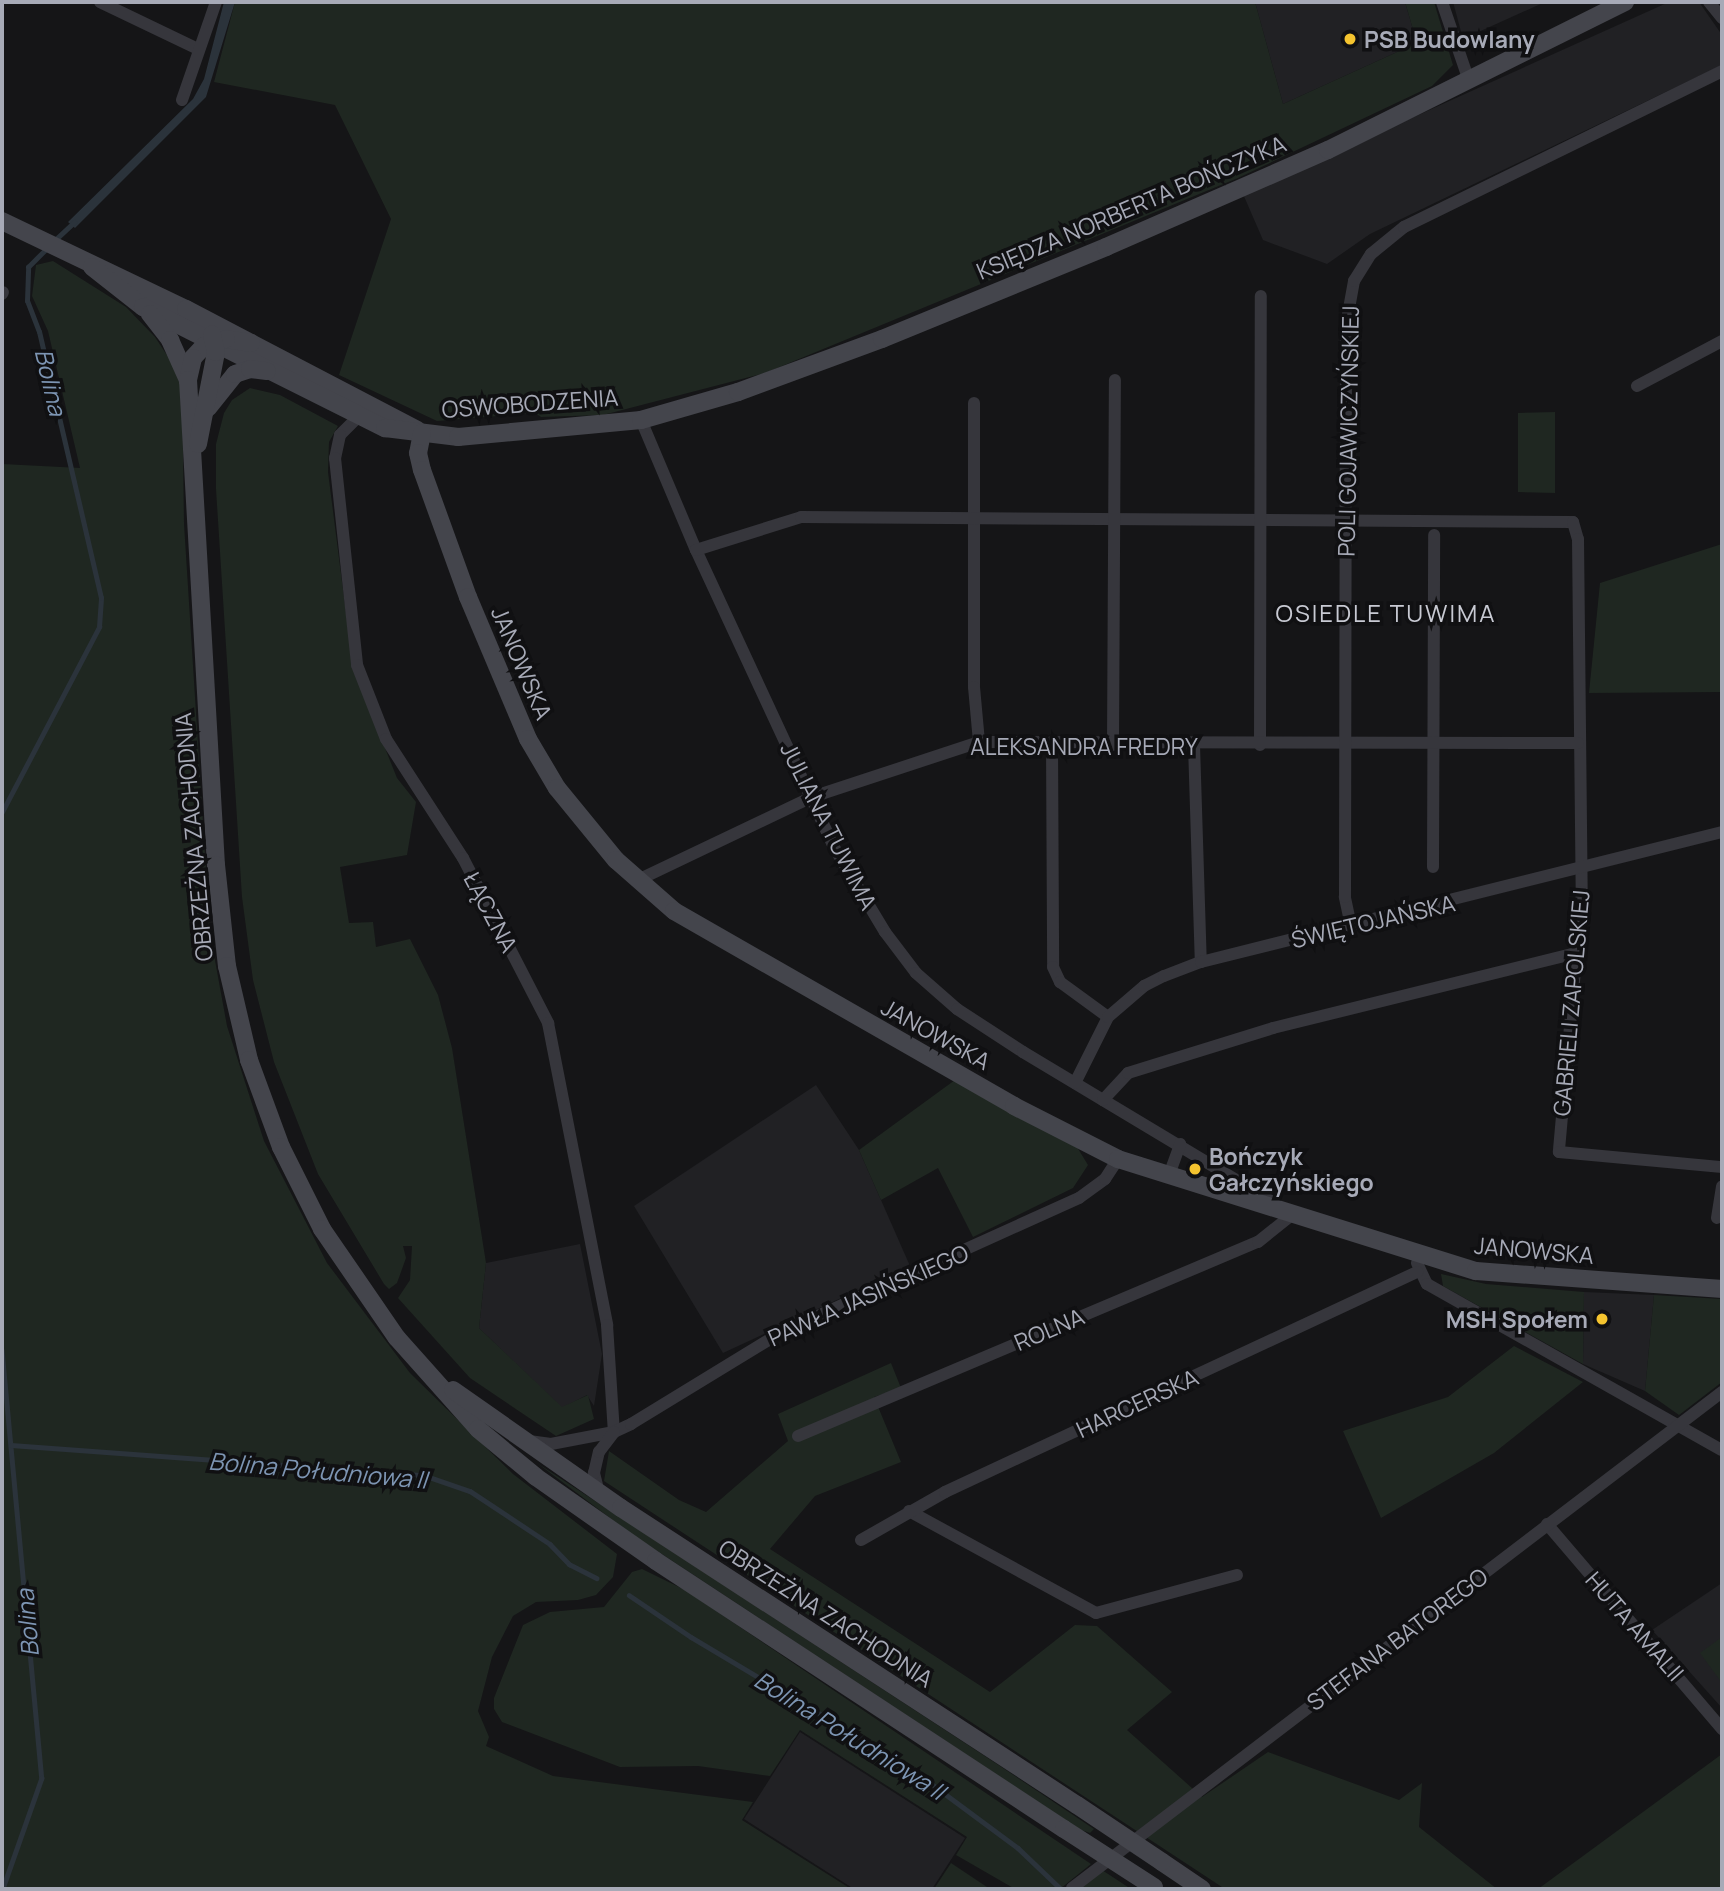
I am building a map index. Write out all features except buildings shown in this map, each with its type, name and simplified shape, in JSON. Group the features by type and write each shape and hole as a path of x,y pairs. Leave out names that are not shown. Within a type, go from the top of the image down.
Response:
{"street":[{"path":"100,2 196,48"},
{"path":"182,100 196,48 216,2"},
{"path":"1442,2 1469,81"},
{"name":"KSIĘDZA NORBERTA BOŃCZYKA","path":"641,420 738,392 882,339 1328,150 1625,2"},
{"path":"1709,2 1722,18"},
{"name":"POLI GOJAWICZYŃSKIEJ","path":"1351,926 1345,897 1344,744 1347,308 1354,281 1371,254 1404,227 1722,71"},
{"name":"OSWOBODZENIA","path":"2,221 388,411 422,433"},
{"name":"OSWOBODZENIA","path":"92,267 143,307 385,428 458,437 641,420"},
{"path":"1260,745 1261,296"},
{"name":"OSWOBODZENIA","path":"143,307 170,340 188,380"},
{"path":"188,380 193,358 214,342 201,317"},
{"path":"1637,386 1722,341"},
{"name":"OSWOBODZENIA","path":"214,342 251,342"},
{"name":"OBRZEŻNA ZACHODNIA","path":"195,455 205,411 214,342"},
{"name":"OBRZEŻNA ZACHODNIA","path":"205,411 235,374 250,369 270,371"},
{"name":"OBRZEŻNA ZACHODNIA","path":"188,380 195,455 216,865 236,1011 262,1102 299,1187 363,1293 427,1372 478,1429 568,1501 1155,1888"},
{"path":"1113,745 1115,380"},
{"path":"974,403 974,687 979,742"},
{"name":"ŁĄCZNA","path":"359,416 340,435 335,458 354,646 363,688 386,739 463,858 548,1023 607,1325 614,1432"},
{"name":"JULIANA TUWIMA","path":"641,420 696,550 812,797 860,892 916,973 957,1009 1291,1213"},
{"name":"JANOWSKA","path":"422,433 418,453 422,470 468,597 528,739 557,788 638,880 674,911 752,959 1118,1159 1291,1213 1418,1263 1502,1275 1722,1289"},
{"path":"696,550 801,517 1116,521 1346,520"},
{"name":"GABRIELI ZAPOLSKIEJ","path":"1346,520 1573,522 1578,539 1581,870 1579,952 1559,1153 1722,1167"},
{"path":"1433,867 1434,535"},
{"name":"ALEKSANDRA FREDRY","path":"638,880 812,797 979,742 1113,745 1578,743"},
{"path":"1052,744 1053,967 1060,982 1108,1017"},
{"path":"1194,745 1201,962"},
{"name":"ŚWIĘTOJAŃSKA","path":"1075,1083 1108,1017 1144,986 1201,962 1581,870 1722,832"},
{"path":"1103,1100 1128,1073 1273,1028 1579,952"},
{"path":"1169,1175 1180,1144"},
{"name":"PAWŁA JASIŃSKIEGO","path":"526,1440 551,1444 614,1432 780,1332 1079,1198 1105,1179 1118,1159"},
{"path":"1717,1218 1722,1186"},
{"name":"ROLNA","path":"798,1436 1258,1242 1291,1213"},
{"path":"1418,1263 1427,1284 1722,1450"},
{"name":"HARCERSKA","path":"862,1540 909,1511 1418,1263"},
{"name":"OBRZEŻNA ZACHODNIA","path":"427,1372 599,1493 1202,1889"},
{"name":"STEFANA BATOREGO","path":"1072,1888 1722,1392"},
{"name":"PAWŁA JASIŃSKIEGO","path":"599,1493 594,1473 599,1452 614,1432"},
{"path":"909,1511 1097,1613 1237,1575"},
{"name":"HUTA AMALII","path":"1547,1524 1722,1729"}],"shaded area":[{"path":"224,2 235,2 206,97 75,228 68,222 193,99 204,79"},
{"path":"235,2 1255,2 1283,104 1417,43 1405,2 1434,2 1453,65 1432,86 1238,178 765,373 603,415 541,417 535,413 437,421 339,375 391,219 335,105 214,82"},
{"path":"1255,2 1405,2 1417,43 1283,104"},
{"path":"1453,2 1545,2 1463,39"},
{"path":"1669,2 1699,2 1722,35 1722,65 1370,234 1327,264 1263,240 1243,194"},
{"path":"53,261 126,307 155,337 182,378 184,524 210,933 227,1026 264,1141 327,1263 410,1373 513,1474 617,1554 613,1577 596,1595 578,1600 536,1602 513,1616 492,1657 478,1711 489,1737 486,1746 553,1776 753,1802 742,1820 851,1889 2,1889 2,464 80,468 48,331 32,296 36,265"},
{"path":"250,388 280,395 338,426 329,442 328,472 353,668 397,778 416,802 407,855 340,867 349,923 373,922 376,947 410,939 438,995 452,1048 486,1263 479,1328 562,1407 588,1395 594,1419 556,1436 470,1378 398,1298 410,1280 412,1246 403,1246 406,1258 397,1283 389,1289 384,1284 318,1174 274,1062 253,980 242,897 216,489 216,444 224,413 232,400"},
{"path":"1555,412 1555,493 1518,492 1518,413"},
{"path":"1722,544 1722,692 1589,693 1600,583"},
{"path":"955,1080 1077,1147 1088,1165 1073,1188 973,1237 938,1168 881,1200 859,1150"},
{"path":"816,1085 859,1150 910,1266 723,1353 634,1206"},
{"path":"580,1244 602,1354 594,1406 587,1395 562,1408 479,1328 486,1263"},
{"path":"1441,1274 1486,1284 1584,1292 1583,1364 1443,1286"},
{"path":"1584,1292 1654,1295 1645,1391 1583,1364"},
{"path":"1654,1295 1722,1299 1722,1382 1679,1415 1645,1391"},
{"path":"1514,1346 1583,1382 1494,1453 1381,1518 1343,1431 1448,1397"},
{"path":"891,1363 901,1388 874,1397 901,1462 815,1496 770,1549 990,1692 1075,1625 1097,1626 1172,1692 1127,1730 1202,1797 1268,1752 1399,1800 1422,1783 1419,1827 1497,1889 1225,1889 604,1481 609,1451 679,1500 706,1512 788,1441 778,1414"},
{"path":"537,1463 1094,1829 1090,1833 1081,1830 630,1533"},
{"path":"642,1569 685,1590 1091,1864 1060,1889 1015,1889 956,1855 967,1837 800,1730 770,1776 698,1766 620,1767 502,1722 494,1709 494,1698 523,1625 550,1612 604,1607 632,1572"},
{"path":"1722,1583 1722,1708 1652,1630"},
{"path":"1722,1637 1722,1683 1700,1653"},
{"path":"800,1732 965,1838 932,1889 854,1889 744,1819"},
{"path":"1722,1754 1722,1889 1538,1889"},
{"path":"951,1863 990,1889 934,1889"},
{"path":"1102,1870 1131,1889 1078,1889"}],"waterway":[{"name":"Bolina","path":"55,240 74,222"},
{"name":"Bolina","path":"2,812 99,627 101,598 39,332 27,301 28,267 46,249"},
{"name":"Bolina","path":"2,1350 42,1778 3,1889"},
{"name":"Bolina Południowa II","path":"11,1445 423,1475 470,1491 550,1544 569,1564 597,1578"},
{"name":"Bolina Południowa II","path":"629,1595 691,1637 906,1765 1018,1848 1061,1889"}],"place":[{"name":"PSB Budowlany","path":"1350,39"},
{"name":"Bończyk Gałczyńskiego","path":"1195,1169"},
{"name":"MSH Społem","path":"1602,1319"}],"district":[{"name":"OSIEDLE TUWIMA","path":"1386,613"}]}
